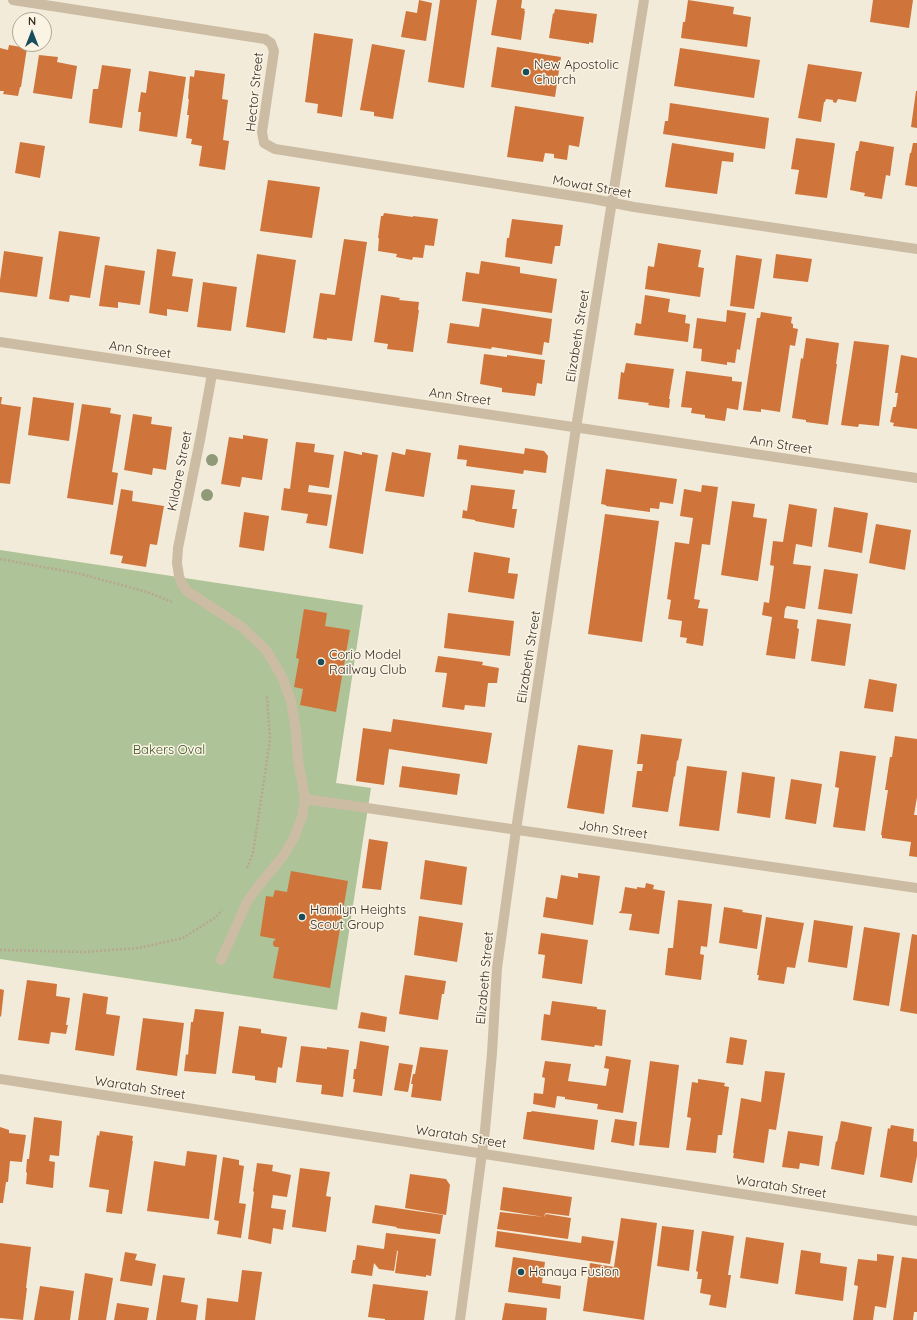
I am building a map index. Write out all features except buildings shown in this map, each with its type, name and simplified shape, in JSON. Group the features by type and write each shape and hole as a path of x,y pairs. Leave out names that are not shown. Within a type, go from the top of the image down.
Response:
{"street":[{"name":"Hector Street","path":"13,0 265,39 271,43 274,51 262,132 264,143"},
{"name":"Elizabeth Street","path":"460,1320 482,1154 492,1053 495,980 576,428 644,0"},
{"name":"Mowat Street","path":"264,143 275,149 658,211 917,249"},
{"name":"Ann Street","path":"0,342 917,478"},
{"name":"Kildare Street","path":"212,374 178,548 178,574 187,592 242,627 266,650 274,661 291,701 296,731 298,760 305,799"},
{"name":"John Street","path":"305,799 917,888"},
{"path":"221,960 247,902 283,856 294,838 302,817 305,799"},
{"name":"Waratah Street","path":"0,1080 917,1221"}],"path":[{"path":"0,558 81,574 147,592 174,604"},
{"path":"245,874 253,853 270,740 268,698 266,691"},
{"path":"0,950 84,952 139,948 183,938 216,917 225,905"}],"green space":[{"name":"Bakers Oval","path":"0,550 363,605 336,783 371,788 337,1010 0,959"}],"place":[{"name":"New Apostolic Church","path":"526,72"},
{"name":"Corio Model Railway Club","path":"321,662"},
{"name":"Hamlyn Heights Scout Group","path":"302,917"},
{"name":"Hanaya Fusion","path":"521,1272"}]}
